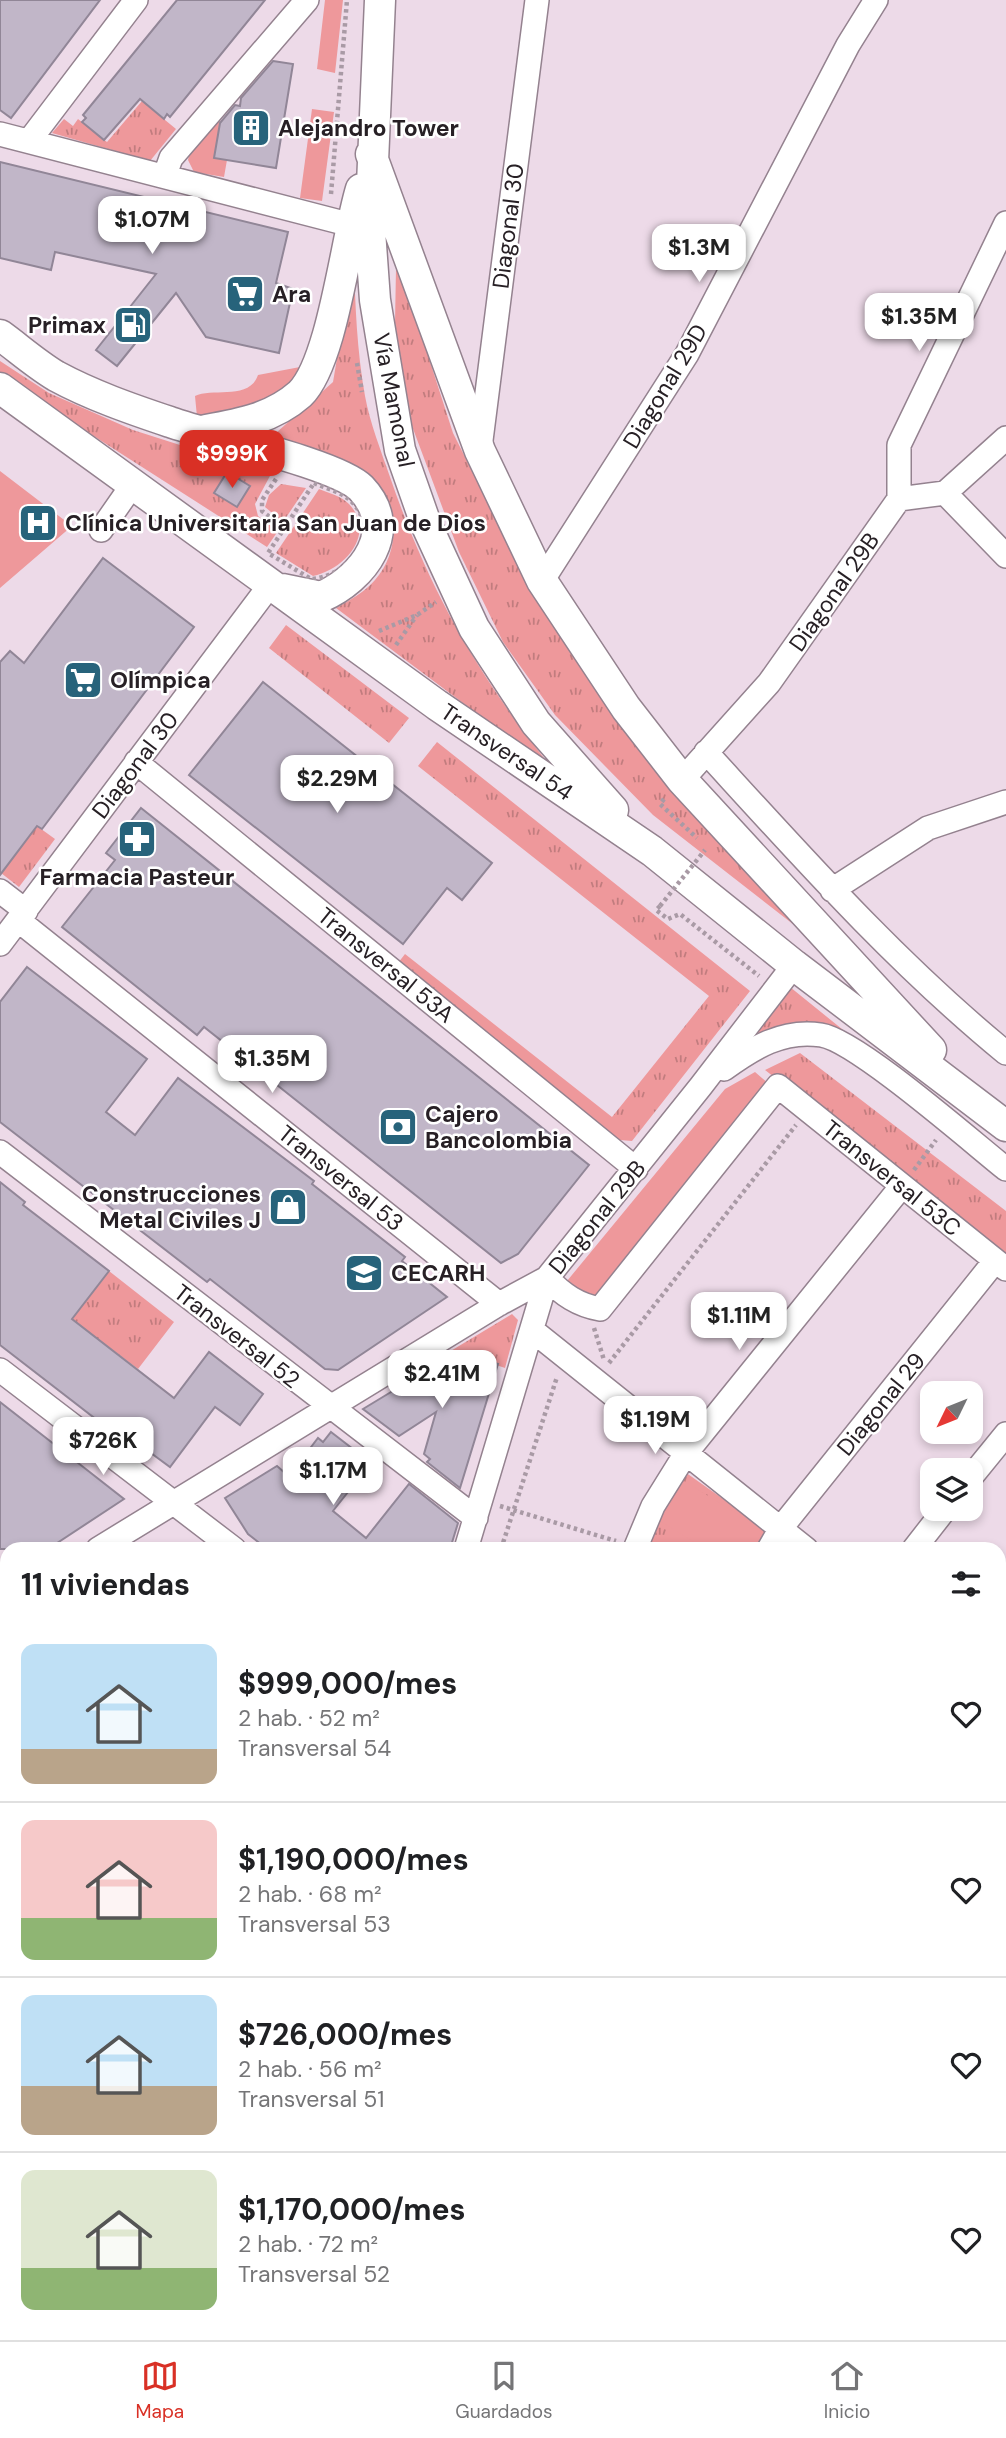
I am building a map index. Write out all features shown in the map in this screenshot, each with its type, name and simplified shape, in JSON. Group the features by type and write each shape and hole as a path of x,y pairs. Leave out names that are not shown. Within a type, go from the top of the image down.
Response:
{"main road":[{"name":"Vía Mamonal","path":"380,0 372,154 360,227 400,450 456,594 536,723 652,851"},
{"path":"372,154 480,451 542,581 626,708 682,780 876,994 1006,1126"},
{"path":"198,431 249,422 280,408 306,386 324,343 360,227"},
{"path":"0,335 55,375 144,414 328,471 360,487 370,500 375,515 376,542 363,568 352,580 321,597 298,594 270,585"},
{"name":"Transversal 54","path":"0,388 437,705 652,851 794,965 1006,1126"}],"street":[{"path":"29,141 136,0"},
{"path":"165,175 172,158 307,0"},
{"name":"Diagonal 30","path":"480,451 537,0"},
{"name":"Diagonal 29D","path":"542,581 687,354 848,44 876,0"},
{"path":"0,134 360,227"},
{"path":"1006,223 899,445 899,499 945,493 1006,438"},
{"path":"100,530 133,484"},
{"path":"945,493 1006,556"},
{"name":"Diagonal 29B","path":"682,780 769,682 899,499"},
{"name":"Diagonal 30","path":"0,944 270,585"},
{"path":"706,752 832,890 945,1003 1006,1053"},
{"name":"Transversal 53A","path":"136,762 636,1169"},
{"path":"832,890 928,828 1006,802"},
{"name":"Transversal 53","path":"0,891 22,916 499,1304"},
{"name":"Diagonal 29B","path":"468,1542 547,1278 636,1169 794,965"},
{"path":"701,1086 749,1050 768,1041 797,1034 831,1037 880,1070 1006,1169"},
{"name":"Transversal 53C","path":"583,1306 600,1309 778,1086 1001,1265"},
{"name":"Transversal 52","path":"0,1152 330,1407 478,1509"},
{"path":"638,1542 653,1506 686,1453 901,1187"},
{"name":"Diagonal 29","path":"773,1542 781,1528 1001,1265"},
{"path":"109,1542 499,1304 547,1278 560,1292 583,1306"},
{"path":"531,1330 798,1542"},
{"path":"0,1370 225,1542"},
{"path":"983,1462 1006,1434"},
{"path":"919,1542 936,1521"}],"path":[{"path":"330,201 347,0"},
{"path":"285,529 262,511 262,500 277,478 289,480"},
{"path":"302,482 314,484 343,495 356,507 363,526 358,550 342,569 311,579 268,553 314,484"},
{"path":"405,655 374,632 417,615 437,602"},
{"path":"394,647 417,615"},
{"path":"706,848 656,911 668,919 680,914 765,981"},
{"path":"583,1306 606,1368 808,1111"},
{"path":"926,1154 939,1137"},
{"path":"503,1542 564,1356"},
{"path":"478,1509 512,1510 616,1542"}],"green space":[{"path":"325,0 343,0 335,73 317,69"},
{"path":"142,101 176,129 150,161 52,133 64,119 73,126 78,119 107,142"},
{"path":"223,103 214,157 227,160 224,177 194,172 188,160 190,151"},
{"path":"312,109 334,112 322,201 300,198"},
{"path":"354,258 357,327 365,396 376,437 405,519 440,596 480,668 555,772 336,608 367,588 385,565 394,532 387,499 378,484 366,472 350,463 267,441 333,382"},
{"path":"396,268 404,281 453,433 496,519 798,928 653,815 555,715 503,642 459,552 412,426 395,323"},
{"path":"0,361 49,393 133,430 271,474 255,504 258,516 278,531 267,547 28,394 0,373"},
{"path":"300,367 291,382 269,401 243,410 197,417 195,396 239,391 253,383 258,375"},
{"name":"Clínica Universitaria San Juan de Dios","path":"0,471 72,526 0,588"},
{"path":"281,484 306,488 283,522 265,507 269,495"},
{"path":"319,489 349,504 357,515 360,527 353,549 345,558 336,566 313,576 276,553"},
{"path":"286,625 409,718 389,743 269,648"},
{"path":"437,742 750,991 632,1141 620,1140 398,963 405,954 612,1117 709,996 418,766"},
{"path":"37,826 55,839 19,887 1,873"},
{"path":"790,987 858,1042 833,1030 729,1063"},
{"path":"800,1053 1006,1211 1006,1257 765,1070"},
{"path":"755,1072 769,1084 591,1302 567,1281 725,1089"},
{"path":"109,1271 174,1322 138,1369 106,1345 66,1396 49,1383 88,1332 72,1319"},
{"path":"512,1314 518,1320 505,1368 458,1352 451,1356 449,1352"},
{"path":"685,1472 767,1530 761,1542 648,1542 663,1497"},
{"path":"684,1481 765,1531 758,1542 694,1542 660,1521"}],"building":[{"path":"0,0 100,0 11,118 0,110"},
{"path":"177,0 265,0 170,117 167,114 164,119 140,99 104,140 82,122 86,118 83,115"},
{"name":"Alejandro Tower","path":"273,61 293,64 276,168 214,158 220,123 235,105 240,106 241,98"},
{"path":"0,162 288,232 276,283 293,289 279,353 206,337 176,293 117,366 96,350 156,274 55,252 51,270 0,258"},
{"path":"227,472 250,486 237,507 214,493"},
{"name":"Olímpica","path":"103,558 194,627 42,829 37,826 0,875 0,662 10,651 24,663"},
{"path":"263,682 492,863 462,900 447,888 403,944 189,775"},
{"path":"141,808 589,1165 518,1254 501,1263 204,1027 197,1035 62,927 115,860 106,853"},
{"path":"27,967 147,1059 106,1112 135,1135 178,1078 314,1181 312,1184 405,1257 402,1261 447,1297 338,1370 325,1369 210,1279 207,1282 0,1122 0,1002"},
{"path":"0,1182 25,1202 23,1205 109,1271 72,1319 174,1398 209,1352 263,1394 240,1425 215,1407 170,1467 136,1442 132,1447 0,1345"},
{"path":"457,1352 498,1364 460,1488 427,1462 430,1459 424,1454 436,1412 399,1436 363,1409"},
{"path":"0,1402 124,1499 59,1542 0,1542"},
{"path":"331,1432 371,1463 333,1511 366,1538 409,1484 458,1523 452,1542 258,1542 248,1534 225,1498 277,1466 285,1473 318,1438 323,1442"}],"place":[{"name":"Alejandro Tower","path":"251,128"},
{"name":"Ara","path":"245,294"},
{"name":"Primax","path":"133,325"},
{"name":"Clínica Universitaria San Juan de Dios","path":"38,523"},
{"name":"Olímpica","path":"83,680"},
{"name":"Farmacia Pasteur","path":"137,839"},
{"name":"Cajero Bancolombia","path":"398,1127"},
{"name":"Construcciones Metal Civiles J","path":"288,1207"},
{"name":"CECARH","path":"364,1273"}]}
